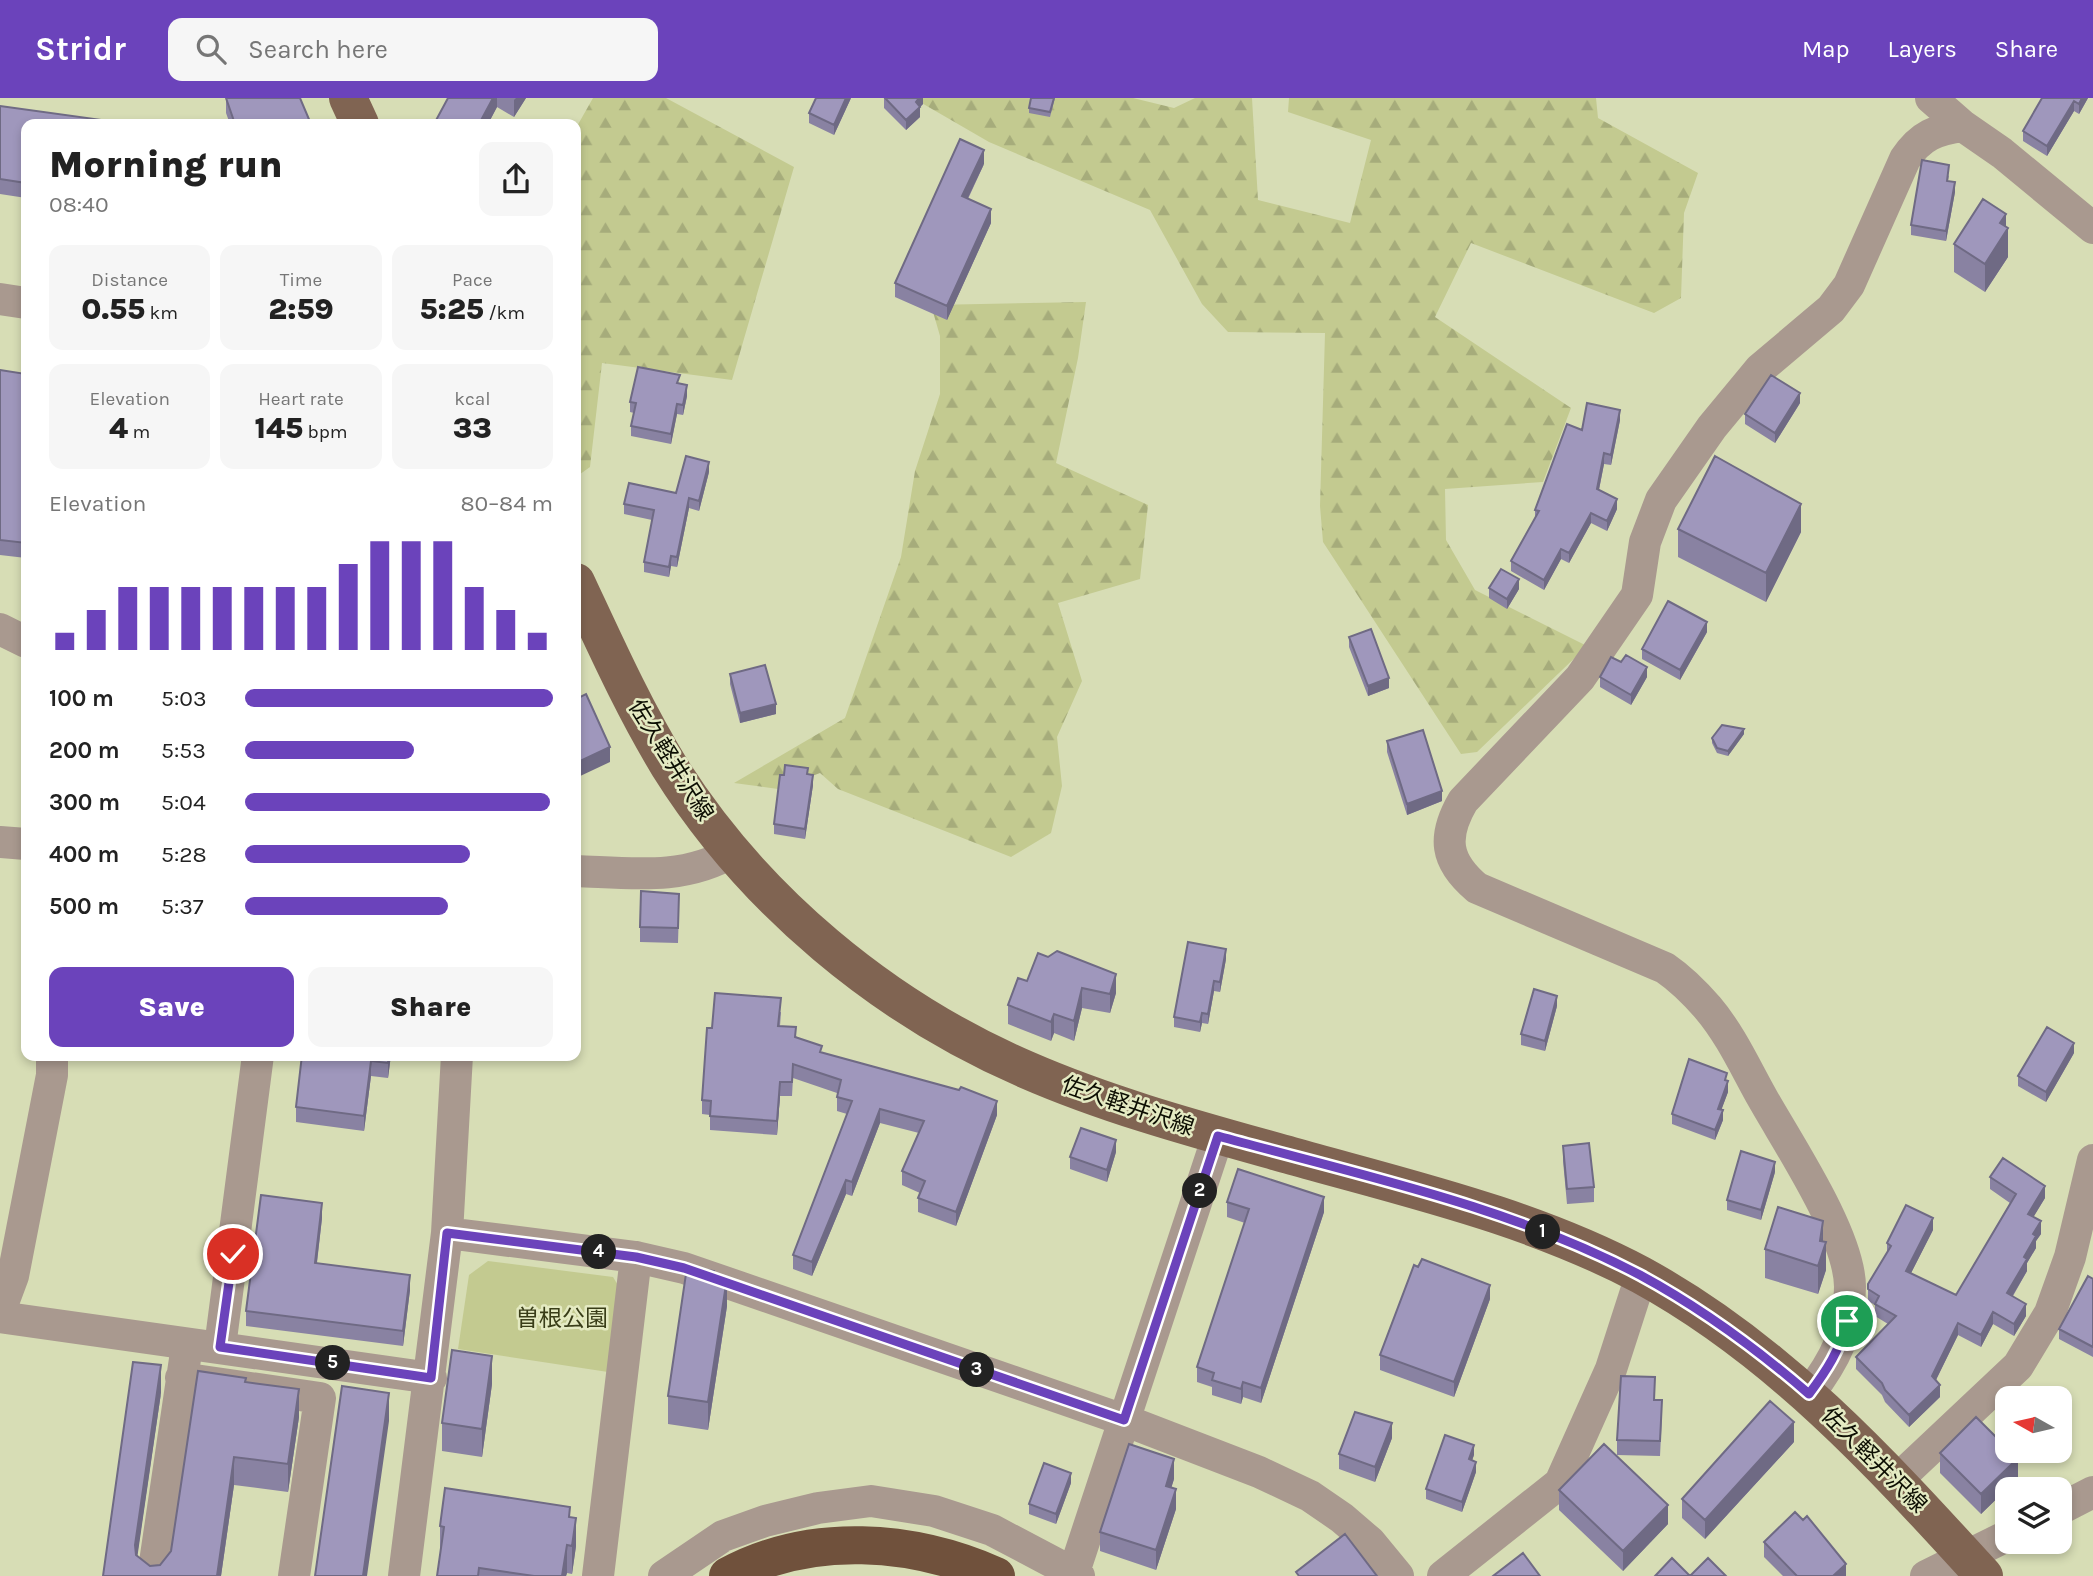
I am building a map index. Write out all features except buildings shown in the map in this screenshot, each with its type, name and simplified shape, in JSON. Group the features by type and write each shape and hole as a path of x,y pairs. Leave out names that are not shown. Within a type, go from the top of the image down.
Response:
{"highway":[{"path":"728,1576 774,1558 813,1549 852,1545 927,1552 965,1562 996,1576"}],"main road":[{"path":"348,98 358,119"},
{"name":"佐久軽井沢線","path":"581,592 644,724 692,800 732,852 801,922 878,986 984,1050 1069,1087 1218,1136 1483,1210 1582,1248 1642,1276 1728,1329 1809,1394 1897,1480 1975,1567"}],"street":[{"path":"1931,98 2093,228"},
{"path":"1809,1394 1831,1366 1841,1345 1847,1321 1850,1284 1844,1256 1832,1225 1801,1166 1719,1023 1689,988 1665,968 1477,888 1463,876 1452,859 1449,842 1452,820 1463,801 1580,678 1637,595 1645,542 1661,500 1712,427 1760,369 1831,309 1849,285 1905,159 1915,144 1933,131 1963,126"},
{"path":"0,299 21,302"},
{"path":"0,629 21,640"},
{"path":"0,842 21,844"},
{"path":"581,870 659,874 696,869 732,852"},
{"path":"0,1311 13,1276 52,1075 52,1061"},
{"path":"220,1347 257,1061"},
{"path":"404,1576 431,1378 447,1233 457,1061"},
{"path":"664,1576 723,1536 765,1521 818,1508 871,1502 934,1511 992,1530 1077,1574 1124,1420 1218,1136"},
{"path":"1897,1480 2018,1366 2050,1313 2070,1257 2093,1160"},
{"path":"447,1233 636,1257 684,1268 1124,1420 1259,1472 1310,1496 1370,1542 1398,1576"},
{"path":"598,1576 636,1257"},
{"path":"1443,1576 1560,1483 1611,1369 1642,1276"},
{"path":"0,1317 431,1378"},
{"path":"153,1576 187,1343"},
{"path":"181,1378 320,1398 294,1576"},
{"path":"2072,1503 2093,1492"},
{"path":"1926,1576 1975,1567 1995,1548"}],"green space":[{"path":"593,98 666,98 794,167 732,380 602,363 590,467 581,473 581,119"},
{"path":"913,98 1133,98 1174,108 1195,98 1252,98 1258,200 1350,223 1371,140 1288,112 1289,98 1596,98 1598,118 1698,173 1684,213 1681,298 1654,313 1471,243 1435,317 1571,408 1543,482 1445,489 1446,540 1475,590 1587,646 1477,752 1461,754 1323,542 1320,506 1325,333 1228,332 1202,304 1150,210 989,142"},
{"path":"1086,302 1078,358 1056,463 1148,505 1140,579 1058,603 1082,681 1057,737 1062,786 1051,833 1011,857 838,789 820,773 778,789 734,783 845,718 901,557 915,471 940,394 940,336 931,305"},
{"name":"曽根公園","path":"488,1261 613,1277 619,1287 608,1372 458,1349 469,1275"}],"route":[{"path":"233,1254 220,1347 431,1378 447,1233 636,1257 684,1268 1124,1420 1218,1136 1483,1210 1595,1253 1642,1276 1728,1329 1763,1354 1809,1394 1831,1366 1841,1345 1847,1321"}]}
